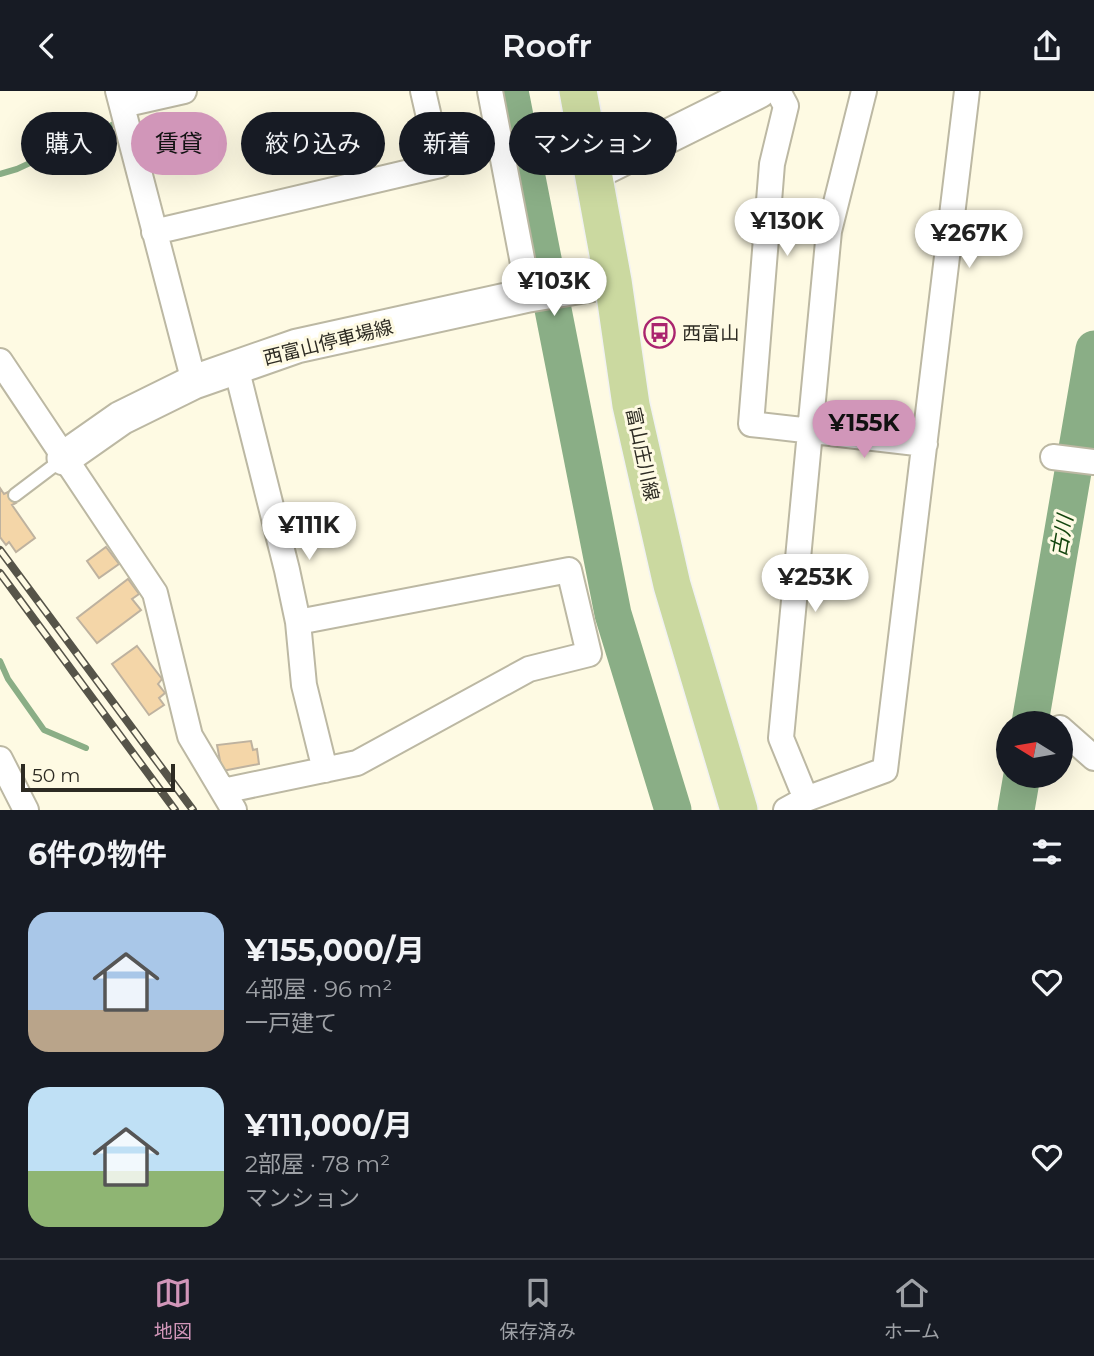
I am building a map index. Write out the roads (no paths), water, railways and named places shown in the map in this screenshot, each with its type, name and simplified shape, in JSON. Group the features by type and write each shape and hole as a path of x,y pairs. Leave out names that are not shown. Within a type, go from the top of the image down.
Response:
{"main road":[{"name":"富山庄川線","path":"578,91 582,112"},
{"path":"677,132 758,91"},
{"name":"富山庄川線","path":"594,175 631,405 672,585 739,810"},
{"name":"西富山停車場線","path":"64,458 121,418 194,382 297,346 529,295 613,281"}],"street":[{"path":"184,91 120,98 194,382"},
{"path":"154,232 440,165 423,91"},
{"path":"489,91 529,295"},
{"path":"778,91 786,106 772,164 751,424 925,444"},
{"path":"864,91 829,232 809,430 781,739 796,805 886,770 967,91"},
{"path":"0,361 155,593 190,736 228,800 357,763 529,669 589,654 569,570 298,622"},
{"path":"236,367 288,570 298,622 304,685 325,770"},
{"path":"1053,457 1094,462"},
{"path":"1073,739 1094,758"},
{"path":"1,761 26,810"}],"lane":[{"path":"15,495 64,458"}],"waterway":[{"path":"510,91 613,614 673,810"},
{"path":"0,174 21,167"},
{"name":"古川","path":"1032,711 1094,349"},
{"name":"古川","path":"1090,370 1094,372"},
{"path":"0,661 8,679 44,730 86,748"},
{"name":"古川","path":"1016,810 1020,788"}],"railway":[{"path":"0,550 193,810"},
{"path":"0,573 175,810"}],"place":[{"name":"西富山","path":"659,333"}]}
